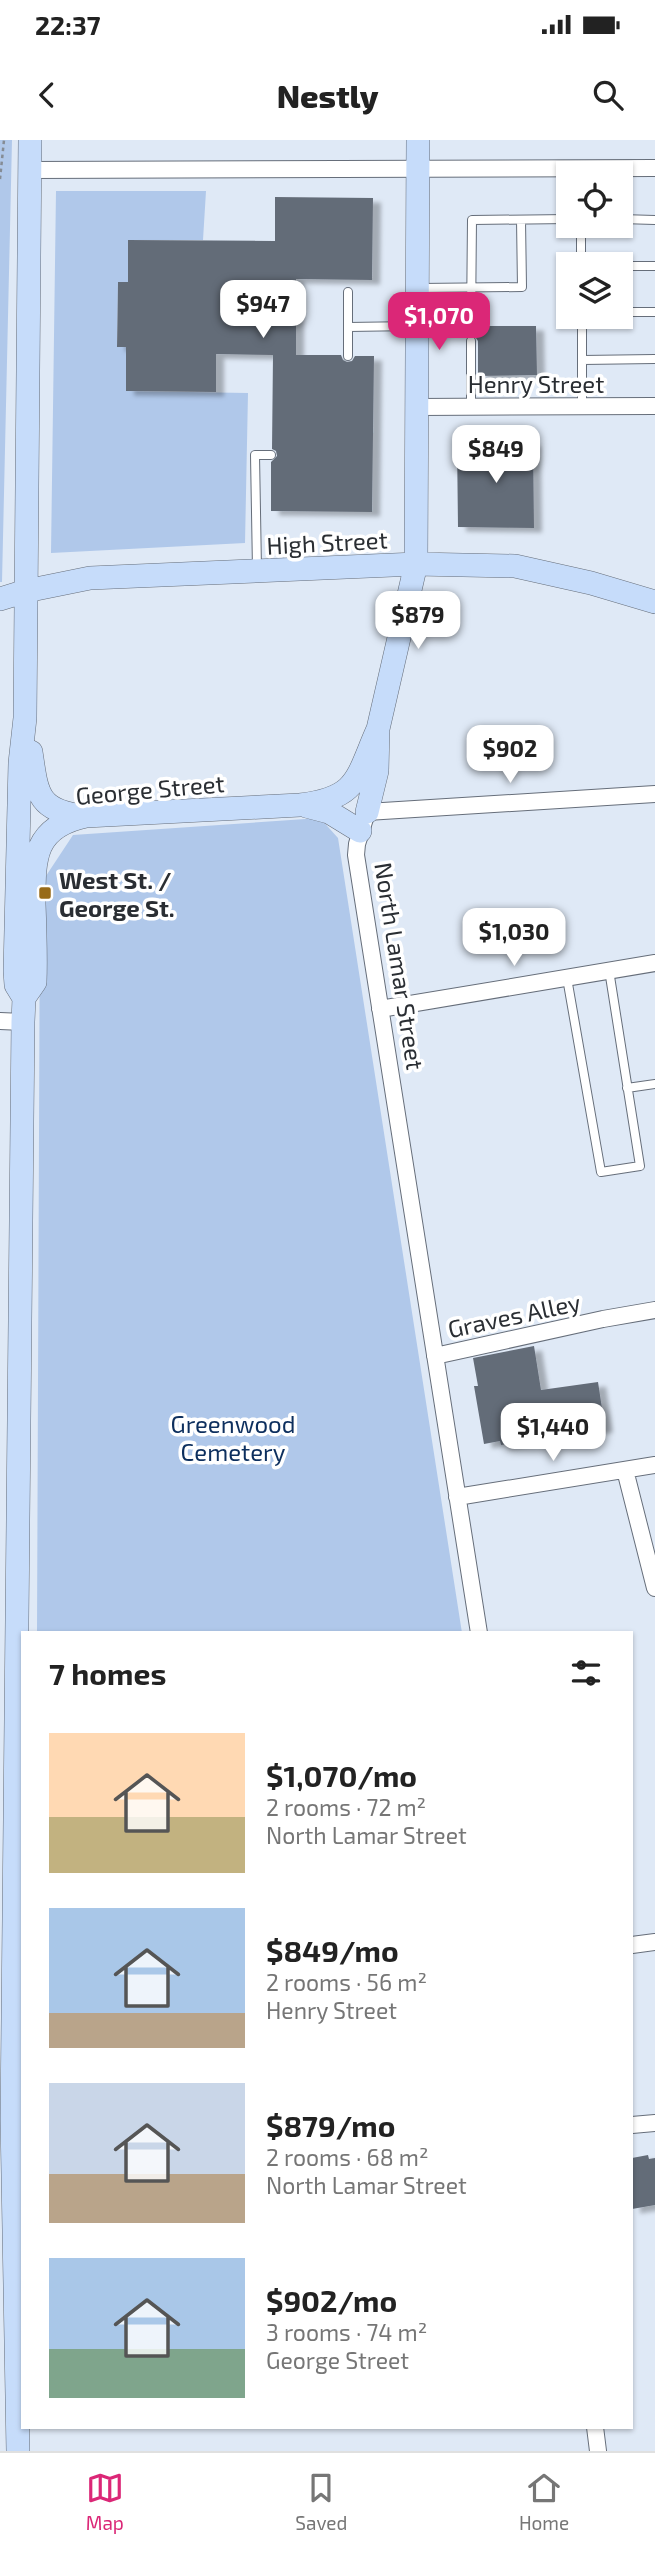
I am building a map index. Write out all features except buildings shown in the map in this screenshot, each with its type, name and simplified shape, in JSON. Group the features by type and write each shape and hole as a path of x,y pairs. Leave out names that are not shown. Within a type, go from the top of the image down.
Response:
{"street":[{"path":"18,2451 20,2365 17,2119 8,1790 24,998 18,991 15,971 19,787 25,718 30,140"},
{"name":"North Lamar Street","path":"418,140 416,564 378,729 377,771 356,855 479,1631"},
{"path":"633,169 655,168"},
{"path":"30,170 556,171"},
{"name":"Henry Street","path":"417,407 655,405"},
{"name":"High Street","path":"0,599 90,578 416,564 515,566 591,583 655,602"},
{"path":"25,718 34,779 42,800 59,811 86,816"},
{"path":"300,805 332,800 345,793 358,774 378,729"},
{"path":"300,805 364,822 655,794"},
{"name":"George Street","path":"24,998 35,982 35,859 44,839 64,823 86,816 300,805"},
{"path":"380,1009 655,963"},
{"path":"0,1021 23,1021"},
{"name":"Graves Alley","path":"435,1356 655,1310"},
{"path":"457,1497 655,1465"},
{"path":"625,1470 655,1588"},
{"path":"633,1945 655,1942"},
{"path":"633,2126 655,2123"},
{"path":"595,2429 598,2451"}],"lane":[{"path":"471,322 472,220 556,219"},
{"path":"633,219 655,220"},
{"path":"417,288 522,287 521,220"},
{"path":"633,266 655,266"},
{"path":"348,292 348,356"},
{"path":"633,312 655,312"},
{"path":"348,327 417,326"},
{"path":"582,329 582,406"},
{"path":"471,341 471,407"},
{"path":"582,360 655,359"},
{"path":"257,571 255,455 271,455"},
{"path":"567,978 601,1172 640,1166 609,970"},
{"path":"628,1088 655,1084"}],"path":[{"path":"0,179 4,140"}],"green space":[{"path":"0,140 12,140 2,582 0,582"},
{"path":"56,191 206,191 203,240 128,240 128,282 118,283 117,346 126,347 126,391 248,393 245,543 51,553"},
{"name":"Greenwood Cemetery","path":"320,818 338,838 462,1631 37,1631 40,885 73,835"}],"place":[{"name":"West St. / George St.","path":"45,893"}]}
